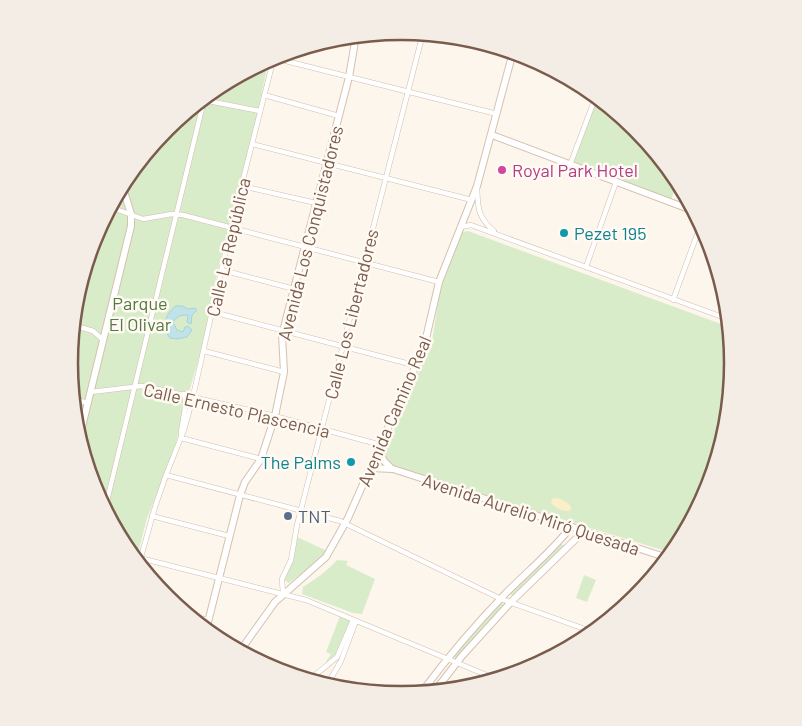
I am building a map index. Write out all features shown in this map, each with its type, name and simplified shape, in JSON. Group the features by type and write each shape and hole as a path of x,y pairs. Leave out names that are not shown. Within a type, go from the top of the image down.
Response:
{"main road":[{"name":"Avenida Los Conquistadores","path":"208,620 240,495 245,482 261,459 275,416 284,372 281,341 283,330 349,77 355,44"},
{"name":"Avenida Camino Real","path":"244,645 263,617 283,594 322,562 346,524 417,366 427,337 439,282 477,186 511,59"},
{"path":"492,135 684,207"},
{"path":"83,421 131,226 125,195"},
{"path":"380,448 384,461 393,469"},
{"name":"Avenida Aurelio Miró Quesada","path":"370,468 393,469 660,556"},
{"path":"429,684 501,598 560,541 571,527"},
{"path":"441,683 456,663 511,602 584,531"},
{"path":"560,541 566,543 567,547"}],"street":[{"name":"Calle Los Libertadores","path":"283,594 282,579 291,560 301,510 421,41"},
{"path":"288,61 497,114"},
{"name":"Calle La República","path":"142,555 152,516 181,438 193,396 231,227 271,67"},
{"path":"264,95 339,116"},
{"path":"211,102 260,111"},
{"path":"570,165 593,104"},
{"path":"108,498 201,110"},
{"path":"252,144 472,200"},
{"path":"586,267 616,182"},
{"path":"242,186 316,203"},
{"path":"477,186 478,209 485,223 496,234"},
{"path":"117,209 138,218 147,219 176,214 439,282"},
{"path":"461,227 471,225 720,316"},
{"path":"673,300 697,235"},
{"path":"222,270 294,289"},
{"path":"213,312 417,366"},
{"path":"80,328 93,331 102,340"},
{"path":"204,351 284,372"},
{"name":"Calle Ernesto Plascencia","path":"91,392 148,387 193,396 322,428 380,448"},
{"name":"Calle La República","path":"181,438 180,429 186,401 184,394"},
{"path":"81,401 88,402"},
{"path":"181,438 261,459"},
{"path":"166,475 301,510 346,524 501,598 584,629"},
{"path":"152,516 229,536"},
{"path":"144,559 219,577 322,606 486,675"},
{"path":"204,619 208,620"},
{"path":"316,675 339,655 355,621"},
{"path":"331,678 355,621"},
{"path":"330,664 335,665 336,670"}],"green space":[{"name":"Parque El Olivar","path":"267,69 217,273 202,348 177,439 147,518 139,551 111,506 89,447 81,405 78,363 81,321 89,279 103,239 121,201 158,150 204,107 239,83"},
{"path":"594,104 614,120 644,150 674,191 671,200 573,164"},
{"path":"468,231 721,324 724,363 723,384 718,426 713,447 691,506 664,551 392,467 385,459 384,454 418,373 431,348 440,291 462,232"},
{"path":"297,537 327,551 323,557 289,583 284,580"},
{"path":"561,544 565,546 515,597 510,594"},
{"path":"337,560 348,561 346,565 375,579 362,614 353,613 302,594 303,587 321,575"},
{"path":"584,575 596,580 587,602 576,598"},
{"path":"500,603 505,605 457,659 453,656"},
{"path":"340,616 350,621 335,656 325,663 331,654 326,652"}],"sand":[{"path":"553,498 561,499 571,507 571,510 565,511 557,508 551,502"}],"water":[{"path":"176,306 188,309 195,308 197,310 192,315 191,324 187,322 188,315 179,316 173,322 177,330 183,332 185,327 188,326 192,330 187,337 177,339 170,338 165,325 169,313"}],"place":[{"name":"Royal Park Hotel","path":"502,170"},
{"name":"Pezet 195","path":"564,233"},
{"name":"The Palms","path":"351,462"},
{"name":"TNT","path":"288,516"}]}
